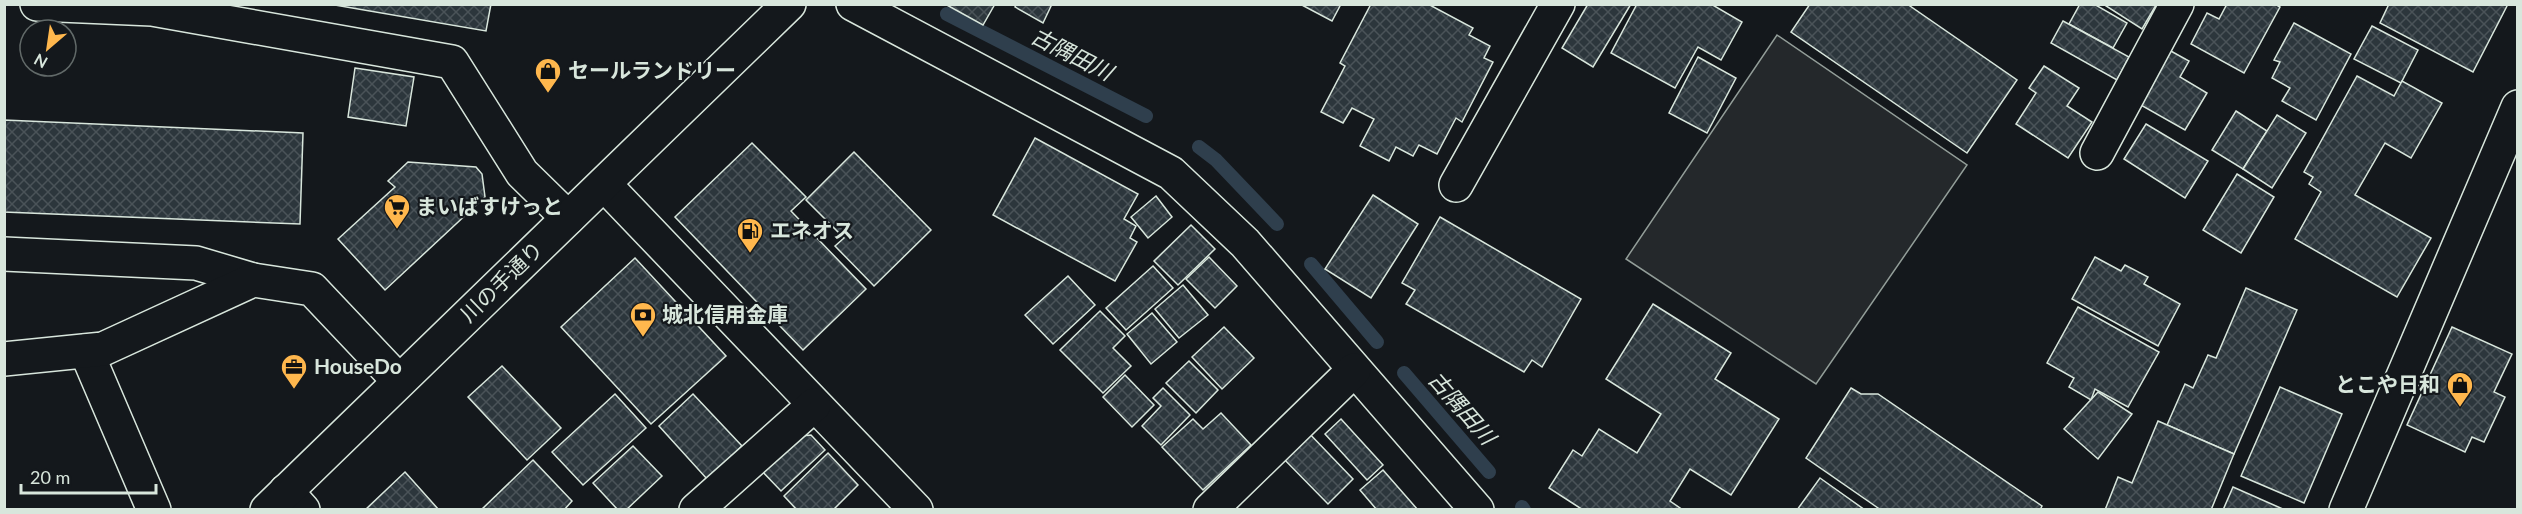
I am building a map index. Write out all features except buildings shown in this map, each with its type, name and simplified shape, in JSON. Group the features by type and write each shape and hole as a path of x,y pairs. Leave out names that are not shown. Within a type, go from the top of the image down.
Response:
{"street":[{"path":"37,4 152,9 452,62 522,173 568,218"},
{"name":"川の手通り","path":"285,504 399,381 789,4"},
{"path":"853,4 1171,173 1245,243 1477,510"},
{"path":"1456,185 1558,4"},
{"path":"2097,153 2177,4"},
{"path":"2346,510 2517,107"},
{"path":"604,184 916,510"},
{"path":"4,254 196,263 253,280 312,289 399,381"},
{"path":"4,359 103,350 253,280"},
{"path":"86,351 154,510"},
{"path":"1210,510 1354,370"},
{"path":"696,510 814,405"}],"shaded area":[{"path":"1777,35 1967,165 1816,384 1626,259"}],"waterway":[{"name":"古隅田川","path":"947,14 1146,116"},
{"name":"古隅田川","path":"1199,147 1216,160 1277,224"},
{"name":"古隅田川","path":"1311,264 1377,342"},
{"name":"古隅田川","path":"1404,373 1489,472"}],"place":[{"name":"セールランドリー","path":"548,94"},
{"name":"まいばすけっと","path":"397,230"},
{"name":"エネオス","path":"750,254"},
{"name":"城北信用金庫","path":"643,338"},
{"name":"HouseDo","path":"294,390"},
{"name":"とこや日和","path":"2460,408"}]}
